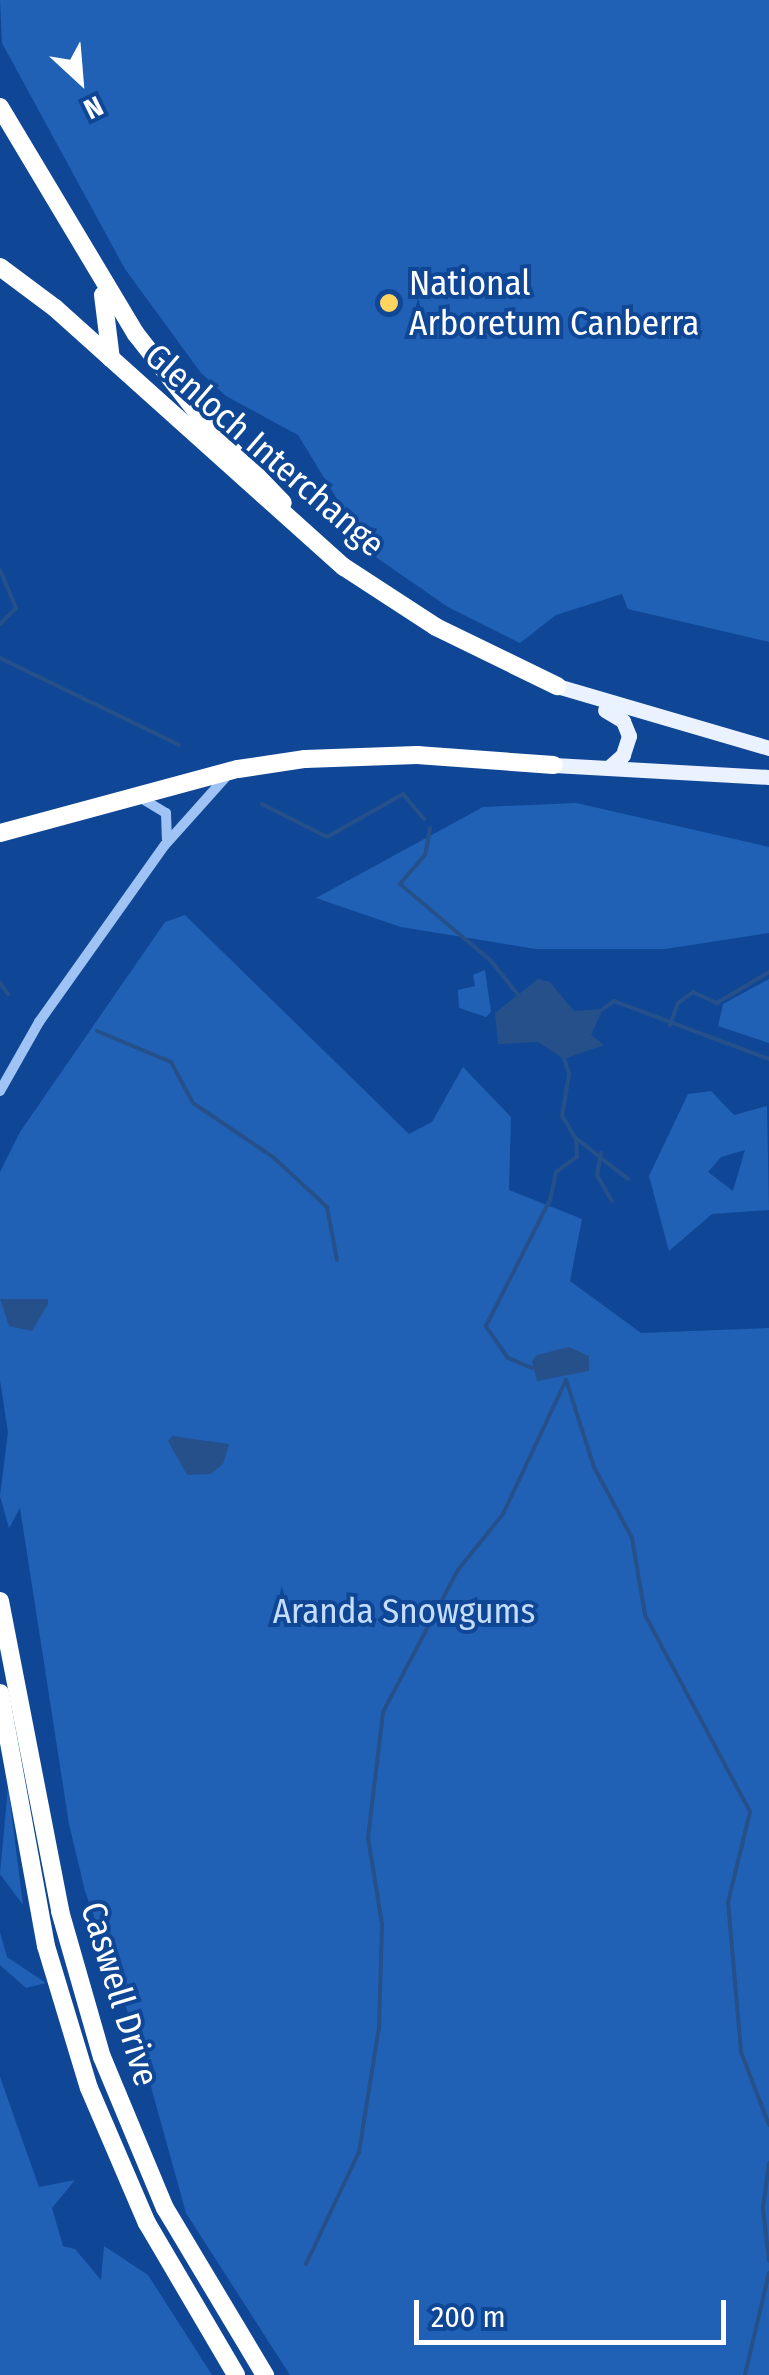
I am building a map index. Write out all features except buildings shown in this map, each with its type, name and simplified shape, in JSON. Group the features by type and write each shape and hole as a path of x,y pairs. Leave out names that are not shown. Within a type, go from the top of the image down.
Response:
{"highway":[{"path":"0,106 95,276 234,455 326,542 436,627"},
{"name":"Glenloch Interchange","path":"0,267 111,359 300,533 436,627 556,686"},
{"path":"95,276 110,316 111,359"},
{"path":"0,833 238,769 340,755 554,764"},
{"name":"Caswell Drive","path":"0,1601 60,1911 96,2041 166,2208 265,2375"},
{"name":"Caswell Drive","path":"0,1693 46,1946 89,2088 147,2223 236,2375"}],"main road":[{"path":"556,686 769,748"},
{"path":"556,686 626,726 625,752 608,768"},
{"path":"554,764 769,777"}],"street":[{"path":"0,1091 40,1022 165,845 206,794 238,769"},
{"path":"135,798 154,800 166,813 165,845"}],"green space":[{"name":"National Arboretum Canberra","path":"0,0 769,0 769,642 628,609 622,594 556,615 520,643 448,607 370,553 298,435 226,396 201,373 125,269 2,43"},
{"path":"576,803 769,847 769,933 665,949 536,949 401,927 316,898 483,807"},
{"name":"Aranda Snowgums","path":"185,915 409,1134 432,1122 463,1067 511,1117 509,1190 582,1219 570,1281 641,1333 769,1328 769,2375 290,2375 186,2213 140,2047 85,1891 69,1824 20,1508 9,1528 0,1496 8,1432 0,1380 0,1172 20,1132 165,922"},
{"path":"485,970 491,1012 486,1017 459,1008 458,990 475,986 473,975"},
{"path":"769,979 769,1043 718,1026 723,1004"},
{"path":"711,1091 734,1115 767,1106 769,1210 712,1214 669,1251 649,1176 688,1094","holes":["745,1150 733,1191 708,1172 721,1157"]},
{"path":"8,1787 23,1905 0,1874"},
{"path":"0,1932 7,1957 46,1983 26,1988 0,1965"},
{"path":"0,2077 39,2187 75,2180 52,2208 63,2246 75,2249 101,2280 104,2246 148,2275 212,2375 0,2375"}],"shaded area":[{"path":"538,979 550,982 574,1011 603,1009 591,1035 604,1045 564,1059 538,1042 498,1044 495,1013"},
{"path":"0,1299 48,1299 48,1304 32,1331 9,1326"},
{"path":"569,1347 589,1356 589,1371 537,1381 532,1361 537,1355"},
{"path":"172,1436 229,1444 223,1464 211,1474 187,1475 168,1441"}],"waterway":[{"path":"0,570 16,608 0,624"},
{"path":"0,658 179,745"},
{"path":"262,804 327,837 403,794 424,819"},
{"path":"430,828 425,855 400,884 491,961 519,996"},
{"path":"670,1025 678,1003 693,992 717,1003 769,972"},
{"path":"0,983 8,994"},
{"path":"603,1009 614,1001 769,1059"},
{"path":"97,1031 171,1062 193,1103 273,1157 327,1207 337,1260"},
{"path":"532,1368 508,1358 486,1326 550,1200 556,1172 577,1157 576,1139 562,1116 569,1074 564,1058"},
{"path":"577,1139 628,1179"},
{"path":"601,1153 597,1175 612,1201"},
{"path":"566,1380 594,1467 632,1538 645,1615 750,1812 728,1902 741,2052 769,2125"},
{"path":"306,2264 359,2152 379,2027 382,1924 368,1838 383,1712 458,1570 503,1514 566,1380"},
{"path":"769,2163 763,2208 769,2261"},
{"path":"745,2375 769,2273"}],"place":[{"name":"National Arboretum Canberra","path":"389,303"}]}
